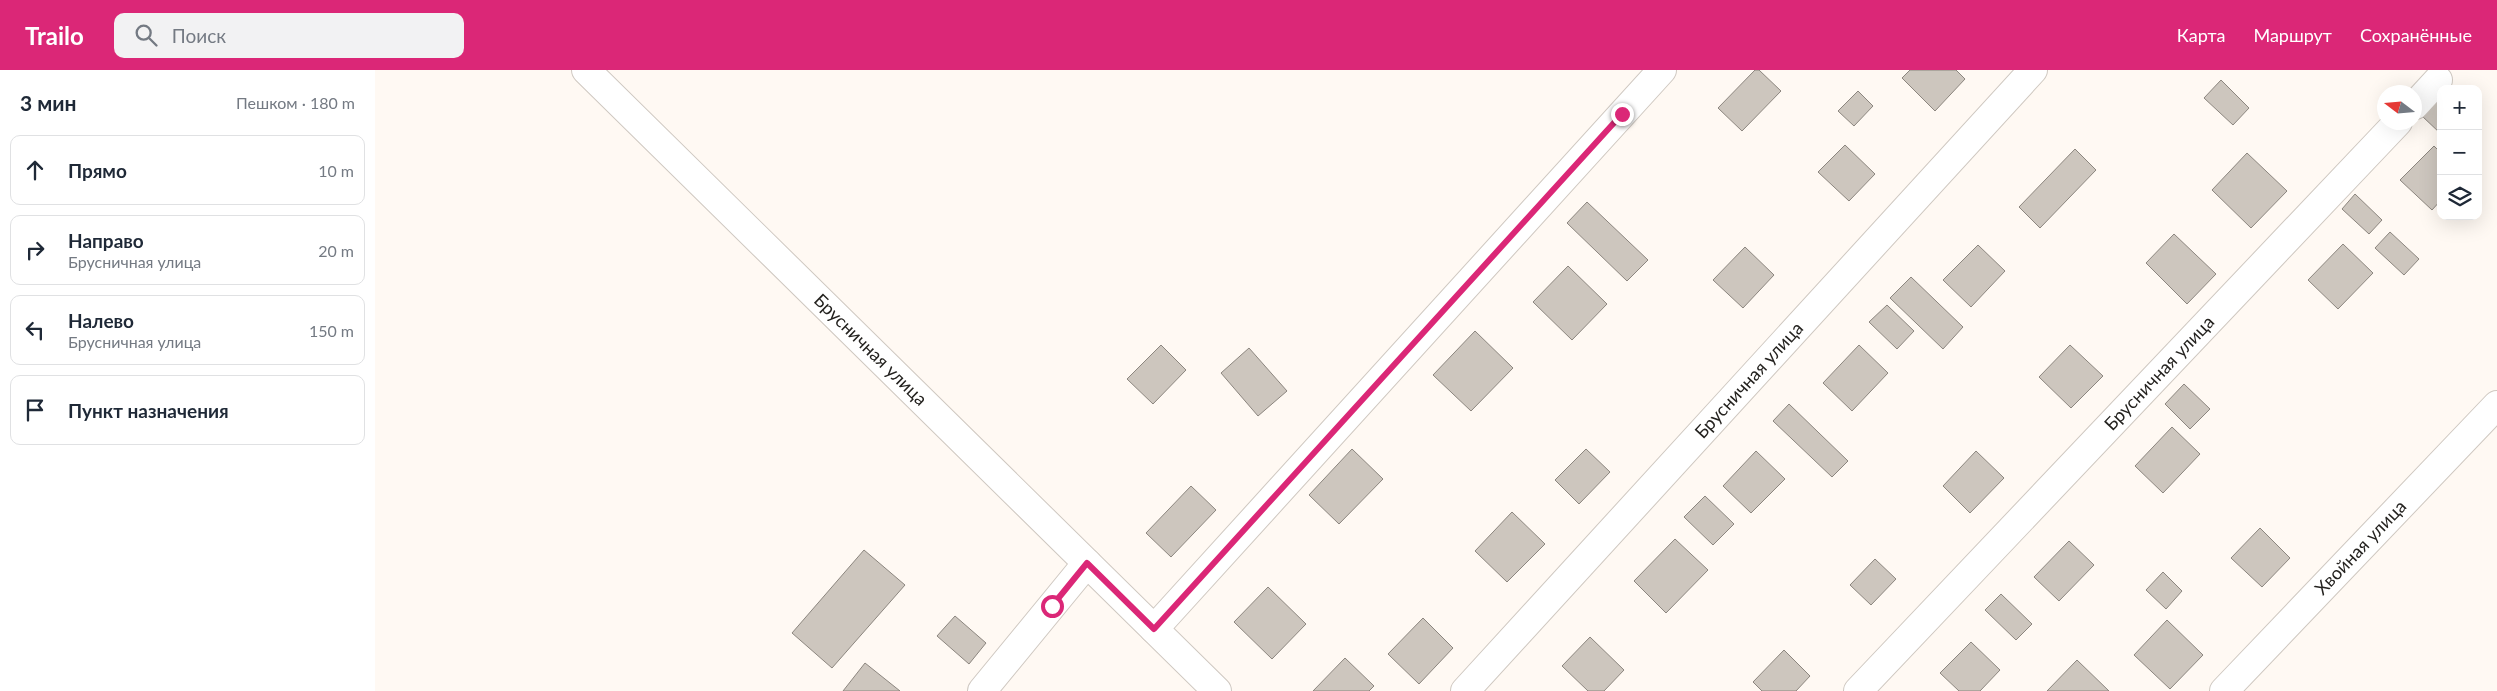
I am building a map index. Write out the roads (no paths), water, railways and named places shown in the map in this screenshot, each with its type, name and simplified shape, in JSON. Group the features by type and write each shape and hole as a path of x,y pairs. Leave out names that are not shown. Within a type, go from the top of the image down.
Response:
{"street":[{"name":"Брусничная улица","path":"586,70 1217,691"},
{"path":"1154,629 1662,70"},
{"name":"Брусничная улица","path":"1465,691 2033,70"},
{"path":"2422,97 2438,80"},
{"name":"Брусничная улица","path":"1858,691 2390,130"},
{"name":"Хвойная улица","path":"2224,691 2497,405"},
{"path":"982,691 1087,563"}]}
